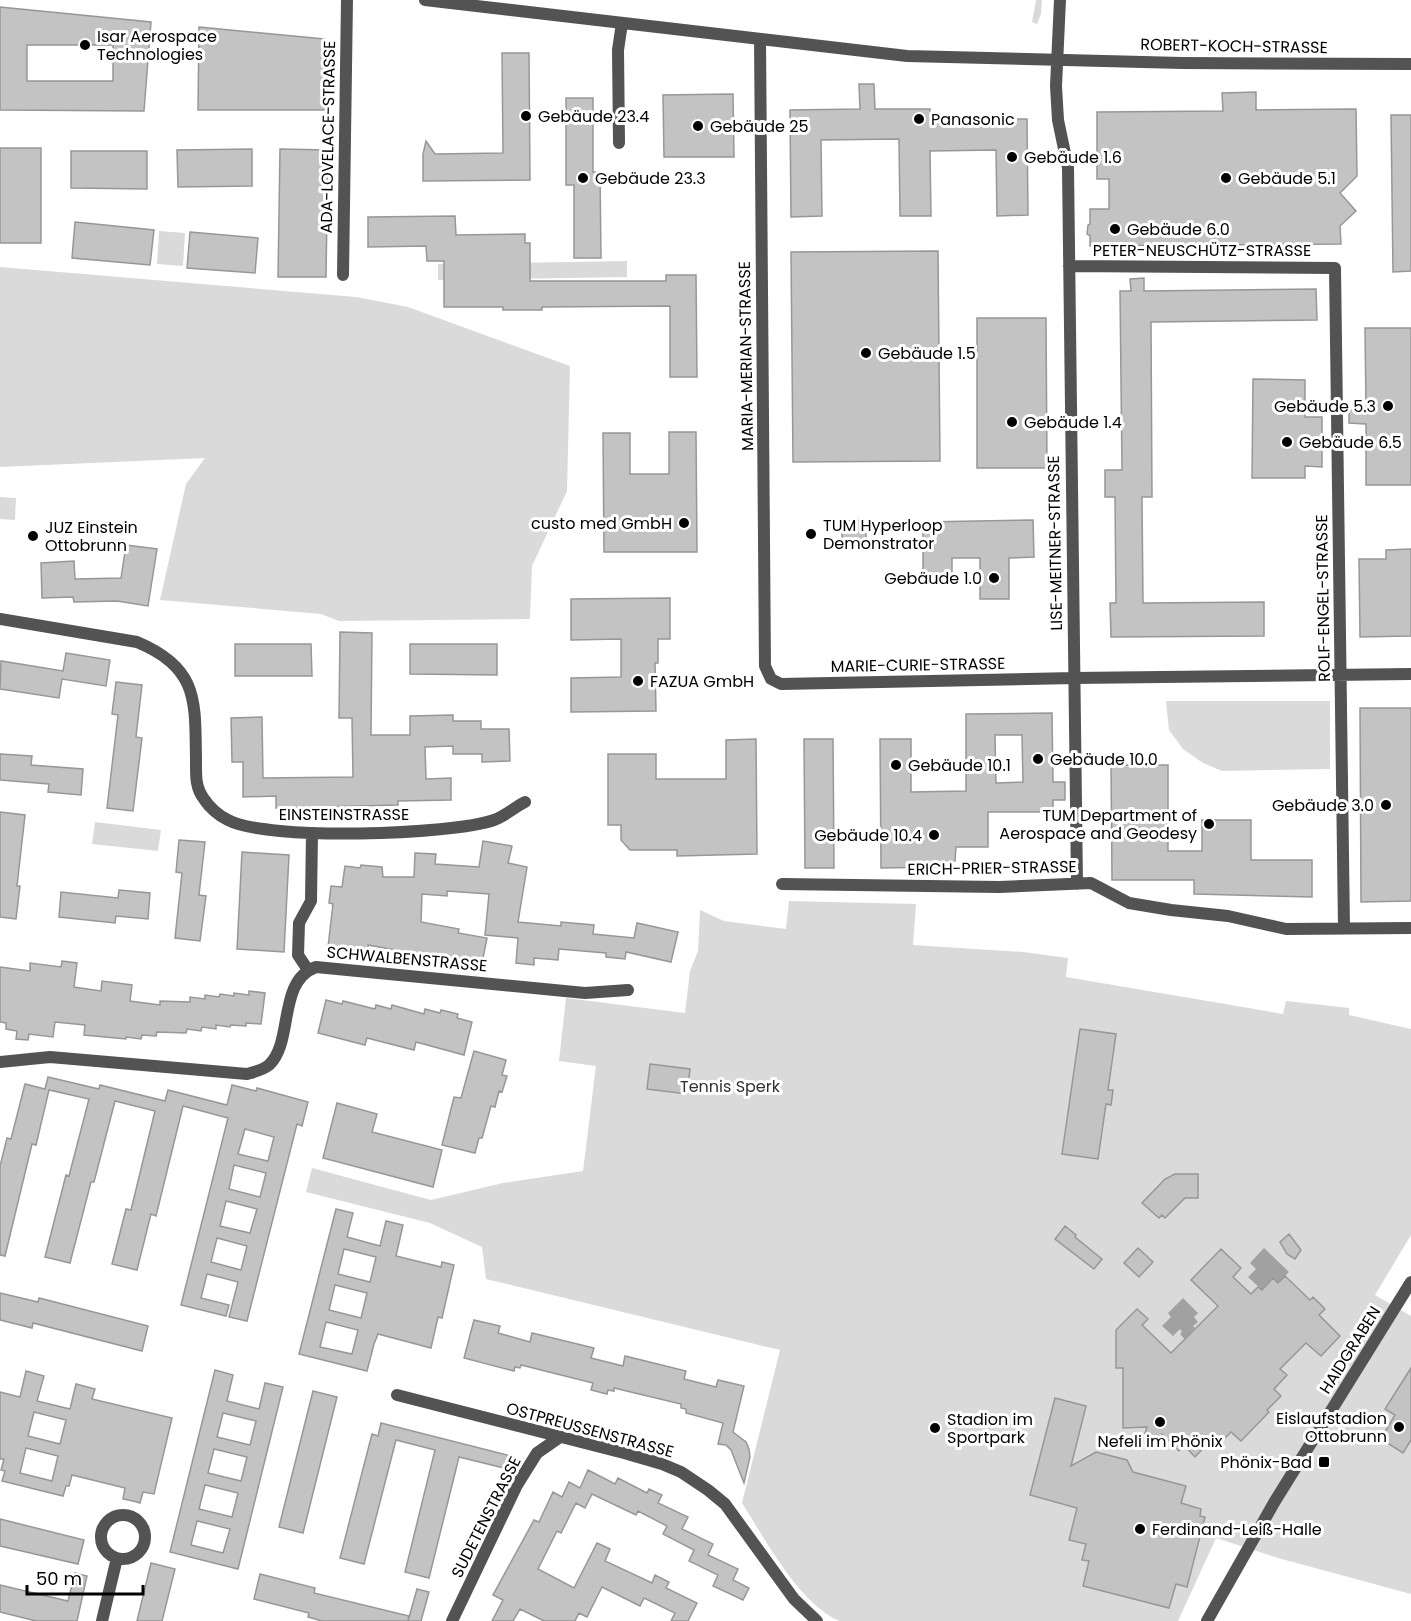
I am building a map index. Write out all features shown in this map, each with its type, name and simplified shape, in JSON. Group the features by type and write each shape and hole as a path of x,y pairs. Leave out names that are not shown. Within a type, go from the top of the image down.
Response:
{"street":[{"name":"ADA-LOVELACE-STRASSE","path":"343,275 347,0"},
{"name":"ROBERT-KOCH-STRASSE","path":"425,0 907,56 1182,63 1411,64"},
{"name":"LISE-MEITNER-STRASSE","path":"1060,0 1056,86 1058,120 1068,168 1077,884"},
{"path":"619,143 618,50 622,23"},
{"name":"MARIA-MERIAN-STRASSE","path":"760,39 767,673"},
{"name":"PETER-NEUSCHÜTZ-STRASSE","path":"1069,266 1335,268"},
{"name":"ROLF-ENGEL-STRASSE","path":"1335,268 1344,928"},
{"name":"EINSTEINSTRASSE","path":"0,619 137,642 156,650 174,664 185,678 193,700 196,785 204,800 228,820 245,826 312,833 455,828 495,819 525,802"},
{"name":"MARIE-CURIE-STRASSE","path":"767,673 771,680 781,684 1411,674"},
{"path":"308,970 298,955 299,923 311,900 312,833"},
{"name":"ERICH-PRIER-STRASSE","path":"782,884 999,887 1091,883 1129,903 1228,916 1286,929 1411,928"},
{"name":"SCHWALBENSTRASSE","path":"0,1062 51,1057 247,1074 258,1071 269,1065 275,1056 296,982 308,970 316,967 585,993 628,990"},
{"name":"HAIDGRABEN","path":"1207,1621 1275,1501 1411,1282"},
{"name":"OSTPREUSSENSTRASSE","path":"397,1395 662,1464 681,1472 725,1504 795,1599 817,1621"},
{"name":"SUDETENSTRASSE","path":"452,1621 516,1485 537,1453 560,1437"},
{"path":"102,1621 117,1558"}],"green space":[{"path":"1036,0 1042,0 1041,14 1037,24 1032,22"},
{"path":"159,231 185,233 183,266 157,264"},
{"path":"627,261 627,277 438,280 438,264"},
{"path":"0,267 356,297 408,307 570,366 567,491 532,566 530,619 339,621 321,614 160,600 186,484 205,458 0,467"},
{"path":"0,497 16,498 15,520 0,519"},
{"path":"1166,701 1330,701 1330,769 1222,771 1203,763 1183,749 1169,730"},
{"path":"95,822 161,830 158,851 92,844"},
{"name":"Tennis Sperk","path":"789,901 916,904 913,945 1023,952 1068,958 1066,977 1283,1014 1286,1001 1349,1008 1349,1015 1411,1029 1411,1235 1375,1295 1411,1316 1411,1594 1278,1558 1216,1538 1178,1621 839,1621 824,1612 796,1585 742,1503 780,1350 486,1279 482,1247 430,1223 306,1192 312,1168 431,1200 503,1183 583,1171 596,1066 559,1061 566,998 685,1013 690,971 698,951 700,910 724,921 786,929"}],"shaded area":[{"path":"1264,1248 1289,1272 1278,1283 1273,1278 1262,1290 1248,1277 1256,1269 1250,1263"},
{"path":"1183,1298 1198,1313 1194,1317 1198,1322 1190,1333 1195,1338 1189,1344 1180,1334 1182,1332 1180,1329 1173,1336 1162,1326 1171,1317 1168,1313"}],"building":[{"path":"0,7 151,22 144,111 0,110","holes":["27,45 113,45 113,81 27,81"]},
{"path":"199,27 324,39 325,110 198,110"},
{"name":"Gebäude 23.4","path":"502,53 529,53 530,180 423,181 423,154 426,141 435,154 503,153"},
{"name":"Gebäude 1.6","path":"859,84 874,84 875,109 930,109 930,120 1027,119 1028,215 997,216 996,150 930,151 931,216 900,216 899,139 821,140 822,216 791,217 790,110 860,109"},
{"name":"Gebäude 5.1","path":"1256,92 1256,110 1356,109 1357,176 1340,193 1356,211 1340,226 1341,244 1090,246 1090,236 1087,234 1090,209 1109,209 1109,179 1097,179 1097,112 1223,111 1222,93"},
{"name":"Gebäude 25","path":"733,94 734,157 664,157 663,95"},
{"name":"Gebäude 23.3","path":"566,98 593,98 593,172 600,172 601,258 574,258 574,185 566,185"},
{"path":"1391,115 1411,115 1411,271 1393,272"},
{"path":"0,148 41,148 41,243 0,243"},
{"path":"252,149 252,186 178,187 177,150"},
{"path":"280,149 328,150 326,277 278,277"},
{"path":"71,151 147,151 147,189 71,188"},
{"path":"455,216 456,235 525,234 525,243 530,243 530,281 666,281 666,275 696,275 697,377 670,377 670,306 542,307 542,310 503,310 503,307 444,307 444,261 427,261 426,246 368,247 368,217"},
{"path":"75,222 154,230 150,265 72,258"},
{"path":"190,232 258,238 255,273 187,268"},
{"name":"Gebäude 1.5","path":"938,251 940,461 793,462 791,252"},
{"path":"1144,278 1144,291 1316,289 1317,320 1151,322 1152,497 1142,497 1143,603 1264,602 1264,636 1111,637 1110,603 1116,603 1115,497 1105,497 1105,470 1122,470 1120,291 1131,291 1130,279"},
{"name":"Gebäude 1.4","path":"977,318 1046,318 1047,468 977,468"},
{"name":"Gebäude 5.3","path":"1365,328 1411,328 1411,485 1366,485 1366,424 1349,423 1349,410 1366,410"},
{"name":"Gebäude 6.5","path":"1253,379 1305,380 1305,417 1322,417 1322,467 1305,466 1305,478 1252,478"},
{"path":"669,432 696,432 697,552 604,552 603,433 630,433 630,474 669,474"},
{"path":"866,520 866,546 842,546 842,521"},
{"path":"1033,520 1034,557 1009,558 1009,599 980,599 980,558 952,558 952,579 923,580 923,522"},
{"path":"126,545 157,549 148,606 117,601 74,602 73,597 42,598 41,563 74,561 75,579 121,578"},
{"path":"1411,549 1411,636 1360,637 1359,559 1386,559 1386,550"},
{"path":"670,598 670,639 658,639 658,663 655,663 656,711 571,712 571,678 621,677 621,639 571,640 571,599"},
{"path":"340,632 372,633 371,735 410,735 410,716 453,715 453,721 481,721 481,729 509,729 510,761 482,762 482,754 453,754 453,746 425,747 426,779 451,778 451,800 398,801 398,805 276,808 276,796 243,797 243,762 232,762 231,718 262,717 263,778 353,777 352,718 339,718"},
{"path":"235,644 311,644 312,676 235,676"},
{"path":"410,644 497,644 497,675 410,674"},
{"path":"66,653 110,660 106,686 62,679 59,698 0,689 1,661 63,671"},
{"path":"116,682 142,685 136,737 142,738 133,811 107,808 118,715 112,714"},
{"name":"Gebäude 3.0","path":"1360,708 1411,708 1411,901 1361,902"},
{"path":"1052,713 1053,782 1065,782 1065,800 1053,800 1053,812 988,812 988,847 956,847 955,861 942,861 942,867 881,868 880,739 911,739 911,792 966,791 966,714","holes":["995,735 1022,735 1023,782 996,783"]},
{"path":"756,739 757,854 677,856 677,850 630,850 621,840 621,825 608,825 608,754 656,754 656,779 726,779 726,740"},
{"path":"804,739 833,739 834,868 805,868"},
{"path":"0,754 32,756 31,765 83,769 81,795 48,792 49,784 0,780"},
{"path":"1111,765 1168,765 1168,851 1202,851 1202,820 1251,820 1251,860 1312,860 1312,897 1194,894 1194,880 1112,880"},
{"path":"0,812 25,815 17,886 20,886 16,919 0,917"},
{"path":"179,840 205,842 199,895 206,896 200,941 175,938 182,873 176,872"},
{"path":"483,841 512,846 508,863 527,867 518,922 561,926 561,922 594,925 593,934 634,938 637,923 678,932 671,962 626,952 625,959 606,957 606,953 559,949 558,960 534,958 534,965 516,963 518,938 485,935 489,894 447,891 447,896 422,894 421,922 459,929 458,933 487,938 482,963 368,945 368,951 328,947 333,904 329,903 331,886 342,887 345,866 382,867 383,877 414,877 415,853 436,854 435,864 479,867"},
{"path":"242,852 289,855 284,952 237,949"},
{"path":"119,890 150,893 148,919 116,916 115,923 59,917 61,892 118,898"},
{"path":"62,961 77,963 74,987 101,991 102,981 132,985 130,1001 160,1005 160,1001 190,1002 190,997 205,999 205,995 234,996 234,993 249,995 249,991 265,993 261,1024 246,1023 246,1026 231,1025 230,1027 216,1025 216,1029 202,1027 201,1031 187,1029 186,1033 157,1032 156,1036 142,1035 141,1039 126,1037 126,1039 84,1035 85,1025 55,1022 53,1037 29,1034 28,1040 16,1039 17,1031 6,1029 6,1023 0,1022 0,967 30,971 30,963 61,967"},
{"path":"326,1000 342,1004 343,1001 375,1009 376,1005 391,1009 392,1005 424,1014 425,1009 458,1014 457,1018 472,1022 464,1055 416,1042 414,1050 367,1038 365,1045 318,1033"},
{"path":"1080,1029 1116,1034 1108,1090 1113,1090 1111,1105 1106,1104 1098,1159 1062,1154"},
{"path":"474,1051 506,1060 502,1075 507,1076 502,1092 499,1091 495,1107 491,1106 475,1153 442,1145 454,1097 461,1098"},
{"path":"650,1064 690,1069 687,1094 647,1089"},
{"path":"48,1077 99,1089 100,1085 165,1101 168,1090 227,1105 232,1085 256,1091 257,1088 308,1102 302,1126 297,1124 247,1321 229,1317 238,1282 207,1274 201,1298 229,1305 226,1316 181,1305 228,1118 183,1106 156,1216 151,1214 137,1270 112,1264 126,1209 131,1210 155,1111 115,1101 70,1263 45,1257 89,1099 49,1090 36,1145 32,1144 5,1256 0,1255 0,1166 7,1138 11,1139 25,1084 45,1089","holes":["245,1129 274,1137 268,1161 238,1154","234,1165 266,1173 260,1197 229,1189","226,1201 257,1209 250,1233 220,1226","217,1238 247,1246 241,1270 211,1262"]},
{"path":"337,1103 377,1114 372,1132 442,1150 433,1187 323,1158"},
{"path":"1175,1174 1198,1174 1198,1198 1185,1198 1165,1218 1162,1215 1159,1218 1142,1203 1165,1179"},
{"path":"336,1209 353,1213 347,1237 380,1246 386,1221 403,1225 396,1256 441,1267 442,1262 454,1265 442,1318 438,1317 431,1348 378,1334 367,1371 299,1354","holes":["344,1249 376,1257 370,1282 338,1274","335,1285 367,1293 361,1318 329,1310","326,1322 358,1330 352,1354 320,1347"]},
{"path":"1065,1226 1102,1259 1094,1269 1055,1239"},
{"path":"1289,1234 1301,1250 1295,1259 1287,1254 1280,1242"},
{"path":"1138,1248 1153,1262 1139,1277 1124,1263"},
{"path":"1221,1249 1241,1268 1233,1277 1251,1294 1258,1287 1262,1290 1273,1278 1278,1283 1285,1276 1310,1300 1313,1297 1325,1309 1319,1315 1340,1336 1321,1356 1306,1343 1280,1369 1287,1375 1274,1389 1281,1396 1241,1441 1231,1432 1218,1445 1212,1439 1195,1457 1184,1445 1179,1451 1162,1434 1157,1447 1142,1442 1147,1427 1123,1428 1123,1368 1116,1368 1116,1330 1137,1309 1148,1319 1142,1325 1171,1353 1218,1306 1191,1280"},
{"path":"0,1293 38,1302 39,1298 148,1326 142,1351 33,1323 32,1328 0,1320"},
{"path":"474,1320 500,1326 498,1333 530,1342 532,1333 594,1348 591,1358 623,1366 625,1356 686,1371 684,1379 716,1387 718,1380 744,1386 733,1432 746,1442 749,1449 750,1457 744,1483 731,1450 726,1445 718,1444 723,1423 686,1413 686,1409 681,1408 681,1404 614,1388 614,1391 608,1390 607,1394 591,1390 593,1383 521,1365 520,1368 515,1367 514,1371 464,1358"},
{"name":"Eislaufstadion Ottobrunn","path":"1411,1368 1411,1440 1403,1453 1381,1439 1395,1415 1385,1409"},
{"path":"215,1370 233,1375 227,1401 259,1409 265,1383 283,1387 238,1569 170,1552","holes":["223,1413 256,1421 250,1445 217,1437","214,1449 247,1457 241,1481 208,1473","205,1485 238,1493 232,1517 199,1509","197,1521 230,1529 223,1553 191,1545"]},
{"path":"26,1371 44,1376 37,1401 70,1409 76,1384 95,1389 92,1399 172,1418 154,1494 143,1492 140,1503 123,1499 125,1488 72,1475 63,1496 2,1481 5,1471 1,1470 4,1459 0,1459 0,1392 20,1397","holes":["34,1412 66,1420 60,1444 28,1436","26,1448 58,1456 52,1481 20,1473"]},
{"path":"313,1391 337,1397 303,1533 279,1527"},
{"name":"Ferdinand-Leiß-Halle","path":"1055,1398 1086,1406 1071,1466 1096,1452 1127,1460 1133,1472 1186,1486 1181,1503 1201,1509 1200,1516 1205,1517 1187,1587 1176,1584 1169,1608 1083,1586 1089,1561 1082,1560 1086,1544 1069,1540 1077,1508 1030,1495"},
{"path":"381,1423 511,1456 508,1469 459,1457 429,1578 405,1572 435,1450 396,1440 364,1564 340,1558 372,1434 378,1436"},
{"path":"588,1470 615,1484 618,1478 647,1493 649,1489 662,1495 658,1503 688,1517 682,1529 713,1544 708,1555 738,1569 733,1580 749,1588 743,1600 713,1586 718,1575 689,1561 694,1550 663,1534 667,1526 638,1511 636,1515 592,1494 585,1508 576,1503 561,1533 557,1531 538,1569 574,1588 597,1543 610,1549 605,1561 652,1583 655,1575 669,1582 666,1588 697,1603 688,1621 671,1621 675,1613 644,1598 640,1606 602,1587 587,1617 579,1613 575,1621 544,1621 520,1609 513,1621 492,1621 503,1600 493,1595 534,1520 539,1522 553,1492 562,1497 569,1482 580,1488"},
{"path":"0,1519 84,1540 78,1564 0,1546"},
{"path":"151,1563 175,1569 162,1621 137,1621"},
{"path":"75,1573 87,1576 77,1621 36,1621 0,1612 0,1585 68,1601"},
{"path":"260,1574 315,1588 314,1593 409,1616 408,1621 322,1621 308,1617 309,1613 254,1599"},
{"path":"417,1589 429,1592 421,1621 408,1621"}],"place":[{"name":"Isar Aerospace Technologies","path":"85,45"},
{"name":"Gebäude 23.4","path":"526,116"},
{"name":"Panasonic","path":"919,119"},
{"name":"Gebäude 25","path":"698,126"},
{"name":"Gebäude 1.6","path":"1012,157"},
{"name":"Gebäude 23.3","path":"583,178"},
{"name":"Gebäude 5.1","path":"1226,178"},
{"name":"Gebäude 6.0","path":"1115,229"},
{"name":"Gebäude 1.5","path":"866,353"},
{"name":"Gebäude 5.3","path":"1388,406"},
{"name":"Gebäude 1.4","path":"1012,422"},
{"name":"Gebäude 6.5","path":"1287,442"},
{"name":"custo med GmbH","path":"684,523"},
{"name":"TUM Hyperloop Demonstrator","path":"811,534"},
{"name":"JUZ Einstein Ottobrunn","path":"33,536"},
{"name":"Gebäude 1.0","path":"994,578"},
{"name":"FAZUA GmbH","path":"638,681"},
{"name":"Gebäude 10.0","path":"1038,759"},
{"name":"Gebäude 10.1","path":"896,765"},
{"name":"Gebäude 3.0","path":"1386,805"},
{"name":"TUM Department of Aerospace and Geodesy","path":"1209,824"},
{"name":"Gebäude 10.4","path":"934,835"},
{"name":"Nefeli im Phönix","path":"1160,1422"},
{"name":"Eislaufstadion Ottobrunn","path":"1399,1427"},
{"name":"Stadion im Sportpark","path":"935,1428"},
{"name":"Phönix-Bad","path":"1324,1462"},
{"name":"Ferdinand-Leiß-Halle","path":"1140,1529"}]}
